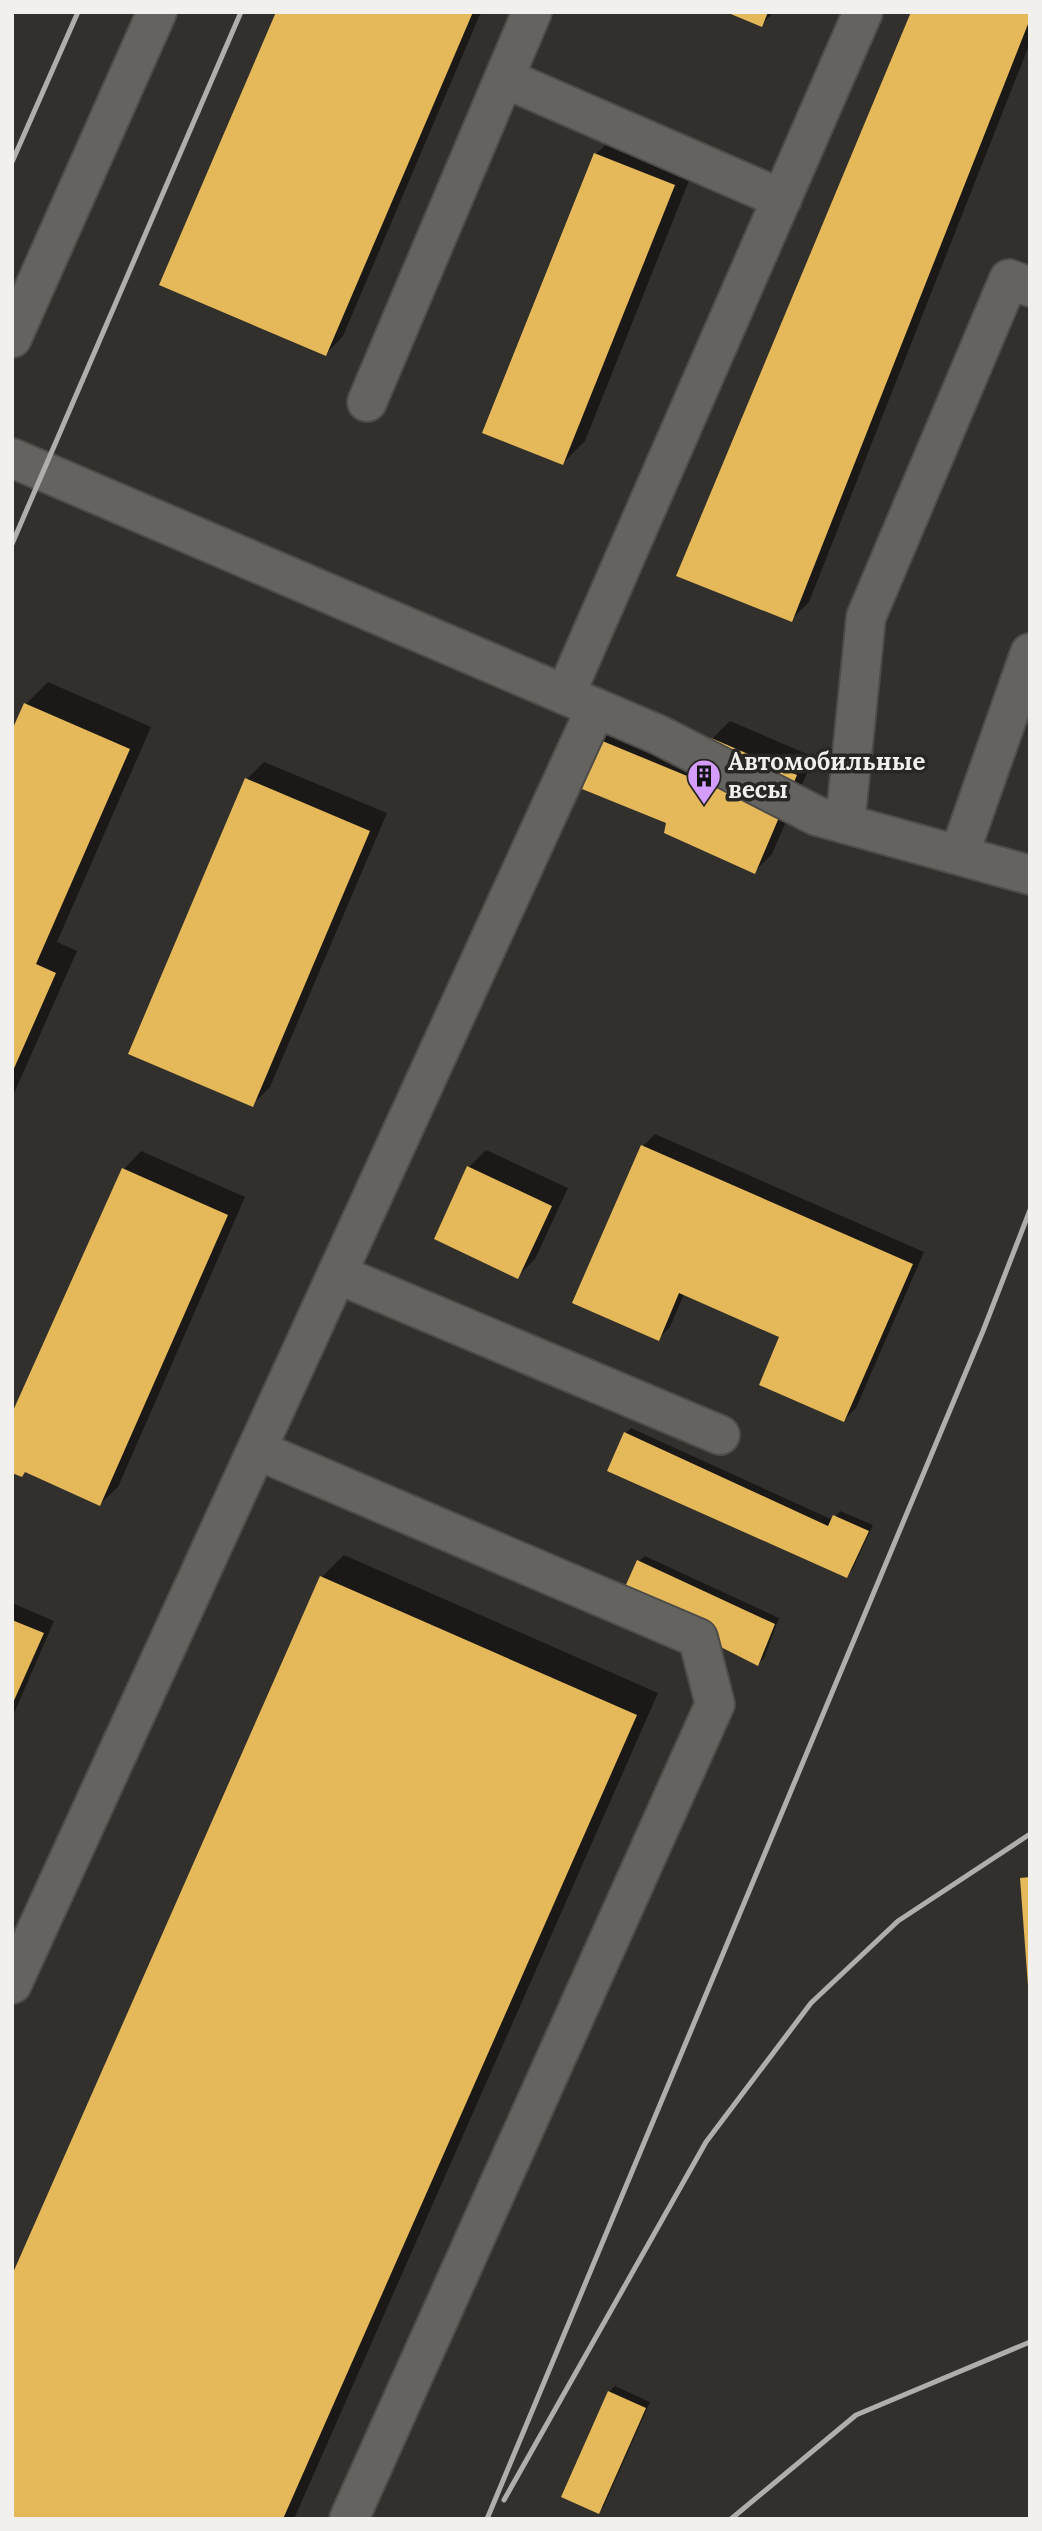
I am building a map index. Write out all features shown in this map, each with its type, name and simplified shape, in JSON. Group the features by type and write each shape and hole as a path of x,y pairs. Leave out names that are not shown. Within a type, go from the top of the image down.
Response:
{"lane":[{"path":"12,338 157,12"},
{"path":"367,402 532,12"},
{"path":"12,1984 337,1274 581,701 782,199 863,12"},
{"path":"504,78 782,199"},
{"path":"845,824 866,617 1009,278 1030,287"},
{"path":"12,458 659,735 817,816 1030,875"},
{"path":"959,856 1030,653"},
{"path":"337,1274 720,1435"},
{"path":"257,1450 698,1637 715,1704 349,2519"}],"building":[{"path":"276,12 473,12 326,356 159,285"},
{"path":"726,12 768,12 762,27"},
{"path":"911,12 1030,12 1030,19 792,622 676,576"},
{"path":"594,153 675,185 563,465 482,433"},
{"path":"24,703 130,749 36,964 56,973 12,1073 12,730"},
{"name":"Автомобильные весы","path":"711,738 797,775 755,874 664,833 666,823 582,789 600,740 692,778"},
{"path":"245,778 370,831 253,1107 128,1054"},
{"path":"641,1145 913,1264 844,1422 759,1385 779,1337 679,1293 659,1341 572,1303"},
{"path":"467,1166 552,1206 518,1279 434,1239"},
{"path":"122,1168 228,1215 100,1506 25,1472 22,1477 12,1473 12,1413"},
{"path":"624,1432 828,1526 833,1515 869,1531 847,1578 607,1471"},
{"path":"637,1560 775,1624 758,1666 621,1596"},
{"path":"320,1576 637,1715 283,2519 12,2519 12,2275"},
{"path":"12,1620 44,1633 12,1705"},
{"path":"1030,1877 1030,1985 1028,1986 1020,1878"},
{"path":"608,2391 646,2408 599,2514 561,2497"}],"railway":[{"path":"12,162 78,12"},
{"path":"12,544 241,12"},
{"path":"487,2519 983,1331 1030,1210"},
{"path":"504,2500 706,2142 811,2003 898,1921 1030,1834"},
{"path":"731,2519 856,2415 1030,2342"}],"place":[{"name":"Автомобильные весы","path":"704,806"}]}
